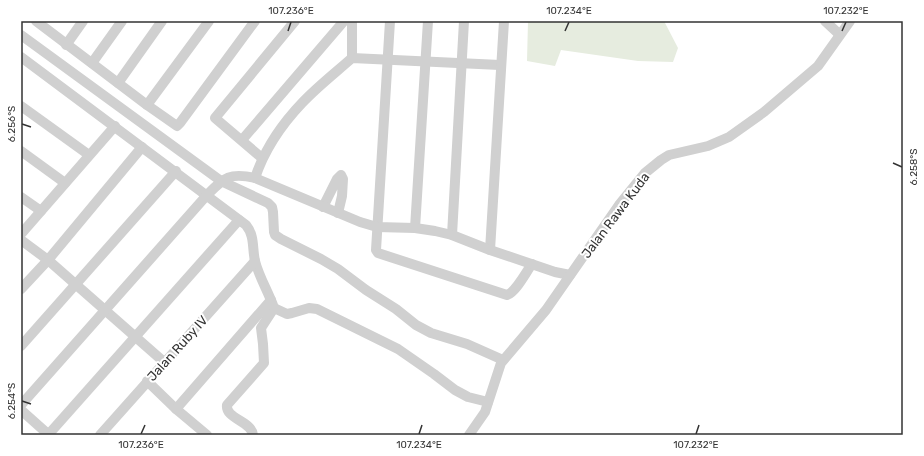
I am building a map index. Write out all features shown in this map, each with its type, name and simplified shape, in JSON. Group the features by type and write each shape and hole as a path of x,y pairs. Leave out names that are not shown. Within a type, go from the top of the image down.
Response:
{"street":[{"path":"66,45 83,21"},
{"path":"92,63 122,21"},
{"path":"118,83 162,21"},
{"path":"147,105 209,21"},
{"path":"41,22 66,45 177,126 255,21"},
{"path":"262,158 215,118 295,21"},
{"path":"242,140 344,21"},
{"path":"352,21 352,58"},
{"path":"390,21 376,250 380,254 503,295 510,294 532,264"},
{"path":"415,228 428,21"},
{"path":"452,235 464,21"},
{"path":"490,250 500,66 504,21"},
{"path":"825,21 839,34"},
{"name":"Jalan Rawa Kuda","path":"469,435 485,412 497,373 504,360 546,310 619,205 645,173 660,160 669,155 708,146 729,137 764,112 818,66 839,34 850,21"},
{"path":"21,35 221,180 268,203 272,207 275,235 281,240 321,259 338,269 366,290 396,309 416,326 431,333 467,344 504,360"},
{"path":"21,57 176,171 246,225 250,230 255,261 273,304 287,314 308,308 317,309 398,349 455,390 468,397 488,402"},
{"path":"255,178 262,158 295,111 352,58 425,62 462,62 500,66"},
{"path":"21,106 89,155"},
{"path":"21,234 114,126"},
{"path":"21,290 48,260 142,146"},
{"path":"21,151 65,183"},
{"path":"21,346 176,171"},
{"path":"21,405 206,195 221,180 237,175 255,178 360,222 377,226 415,228 452,235 490,250 555,272 570,274"},
{"path":"323,207 337,179 341,176 344,179 338,213"},
{"path":"21,197 41,211"},
{"path":"21,410 49,435 238,220"},
{"path":"21,240 48,260 164,362"},
{"name":"Jalan Ruby IV","path":"100,435 255,261"},
{"path":"176,409 273,304"},
{"path":"254,435 251,428 233,416 226,408 264,363 261,328 273,304"},
{"path":"147,381 176,409 208,435"}],"shaded area":[{"path":"528,21 664,21 678,48 673,62 638,61 561,50 555,66 527,61"}]}
